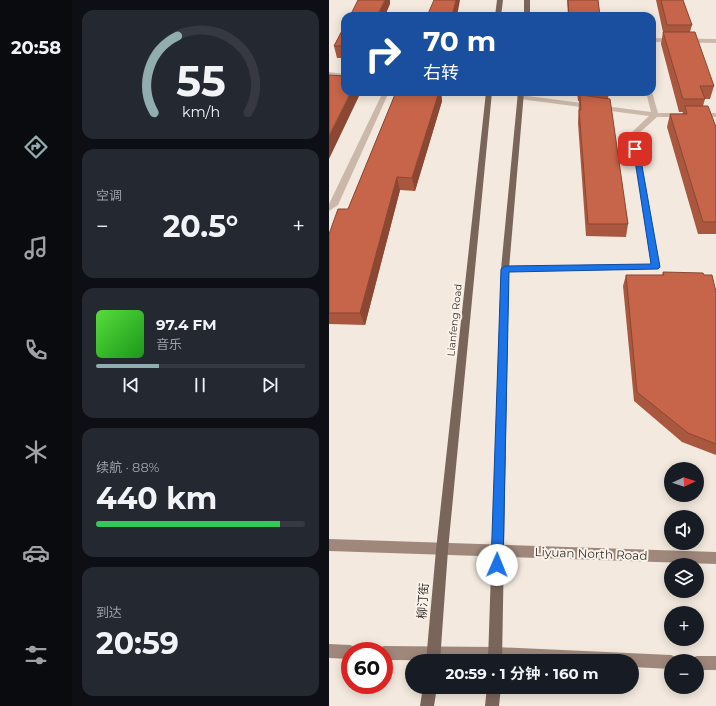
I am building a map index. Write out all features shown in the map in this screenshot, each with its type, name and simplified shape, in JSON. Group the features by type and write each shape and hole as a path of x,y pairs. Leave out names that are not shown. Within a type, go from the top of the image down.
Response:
{"main road":[{"path":"498,12 500,0"},
{"path":"527,0 527,12"},
{"name":"Lianfeng Road","path":"442,550 489,96"},
{"path":"495,654 505,269 521,96"},
{"name":"Liyuan North Road","path":"329,545 442,550 497,550 716,558"},
{"name":"柳汀街","path":"434,654 442,550"},
{"path":"329,651 341,652"},
{"path":"393,654 405,655"},
{"path":"639,661 664,662"},
{"path":"704,663 716,664"},
{"path":"427,706 429,694"},
{"path":"492,706 493,694"}],"street":[{"path":"656,40 716,41"},
{"path":"329,74 341,76"},
{"path":"329,208 334,205 384,96"},
{"path":"534,96 655,115 716,114"},
{"path":"650,96 655,115"},
{"path":"505,269 655,267 633,134 655,115"}],"building":[{"path":"358,0 385,0 379,12 352,12"},
{"path":"434,0 456,0 453,12 429,12"},
{"path":"568,0 598,0 600,12 569,12"},
{"path":"661,0 683,0 692,25 667,25"},
{"path":"663,32 695,32 714,86 700,86 705,99 683,99"},
{"path":"341,33 341,46 334,46"},
{"path":"329,75 341,76 341,96 349,96 329,136"},
{"path":"394,96 438,96 412,178 397,177 360,313 329,313 329,234 338,209 348,209"},
{"path":"580,96 610,99 628,224 588,224 579,110 581,110"},
{"path":"685,106 708,106 716,127 716,222 703,222 670,114 687,114"},
{"path":"663,272 703,273 704,275 712,275 716,292 716,444 688,433 637,392 626,275 664,275"}],"route":[{"path":"497,565 505,269 655,267 635,149"}]}
